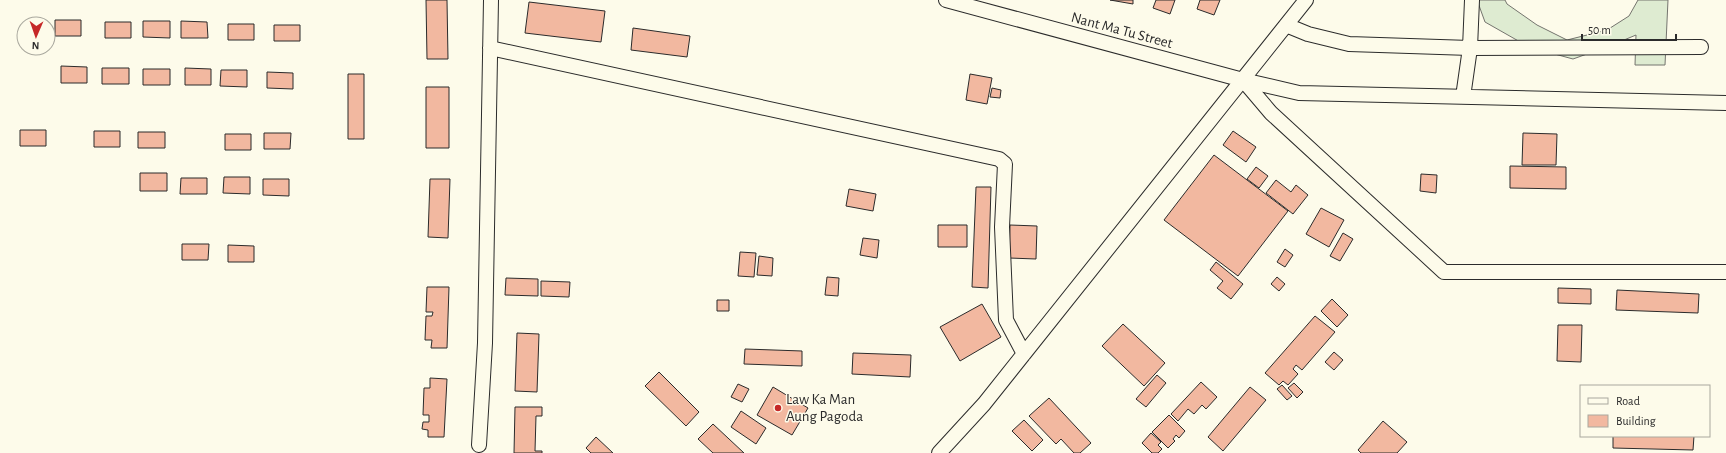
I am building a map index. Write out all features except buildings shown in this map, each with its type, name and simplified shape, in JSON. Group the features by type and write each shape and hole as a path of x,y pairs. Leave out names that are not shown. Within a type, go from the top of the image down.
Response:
{"street":[{"path":"479,445 485,343 491,0"},
{"name":"Nant Ma Tu Street","path":"946,0 1243,80 1299,93 1726,102"},
{"path":"939,453 984,404 1306,0"},
{"path":"1463,97 1470,48 1472,0"},
{"path":"1286,25 1308,34 1349,44 1470,48 1701,47"},
{"path":"490,48 999,159 1005,164 1002,227 1006,320 1024,354"},
{"path":"1243,80 1271,113 1444,272 1726,272"}],"green space":[{"path":"1477,0 1505,0 1507,4 1537,25 1567,40 1607,30 1629,16 1638,0 1668,0 1665,65 1635,65 1636,35 1573,59 1529,47 1485,22"}],"place":[{"name":"Law Ka Man Aung Pagoda","path":"778,408"}]}
